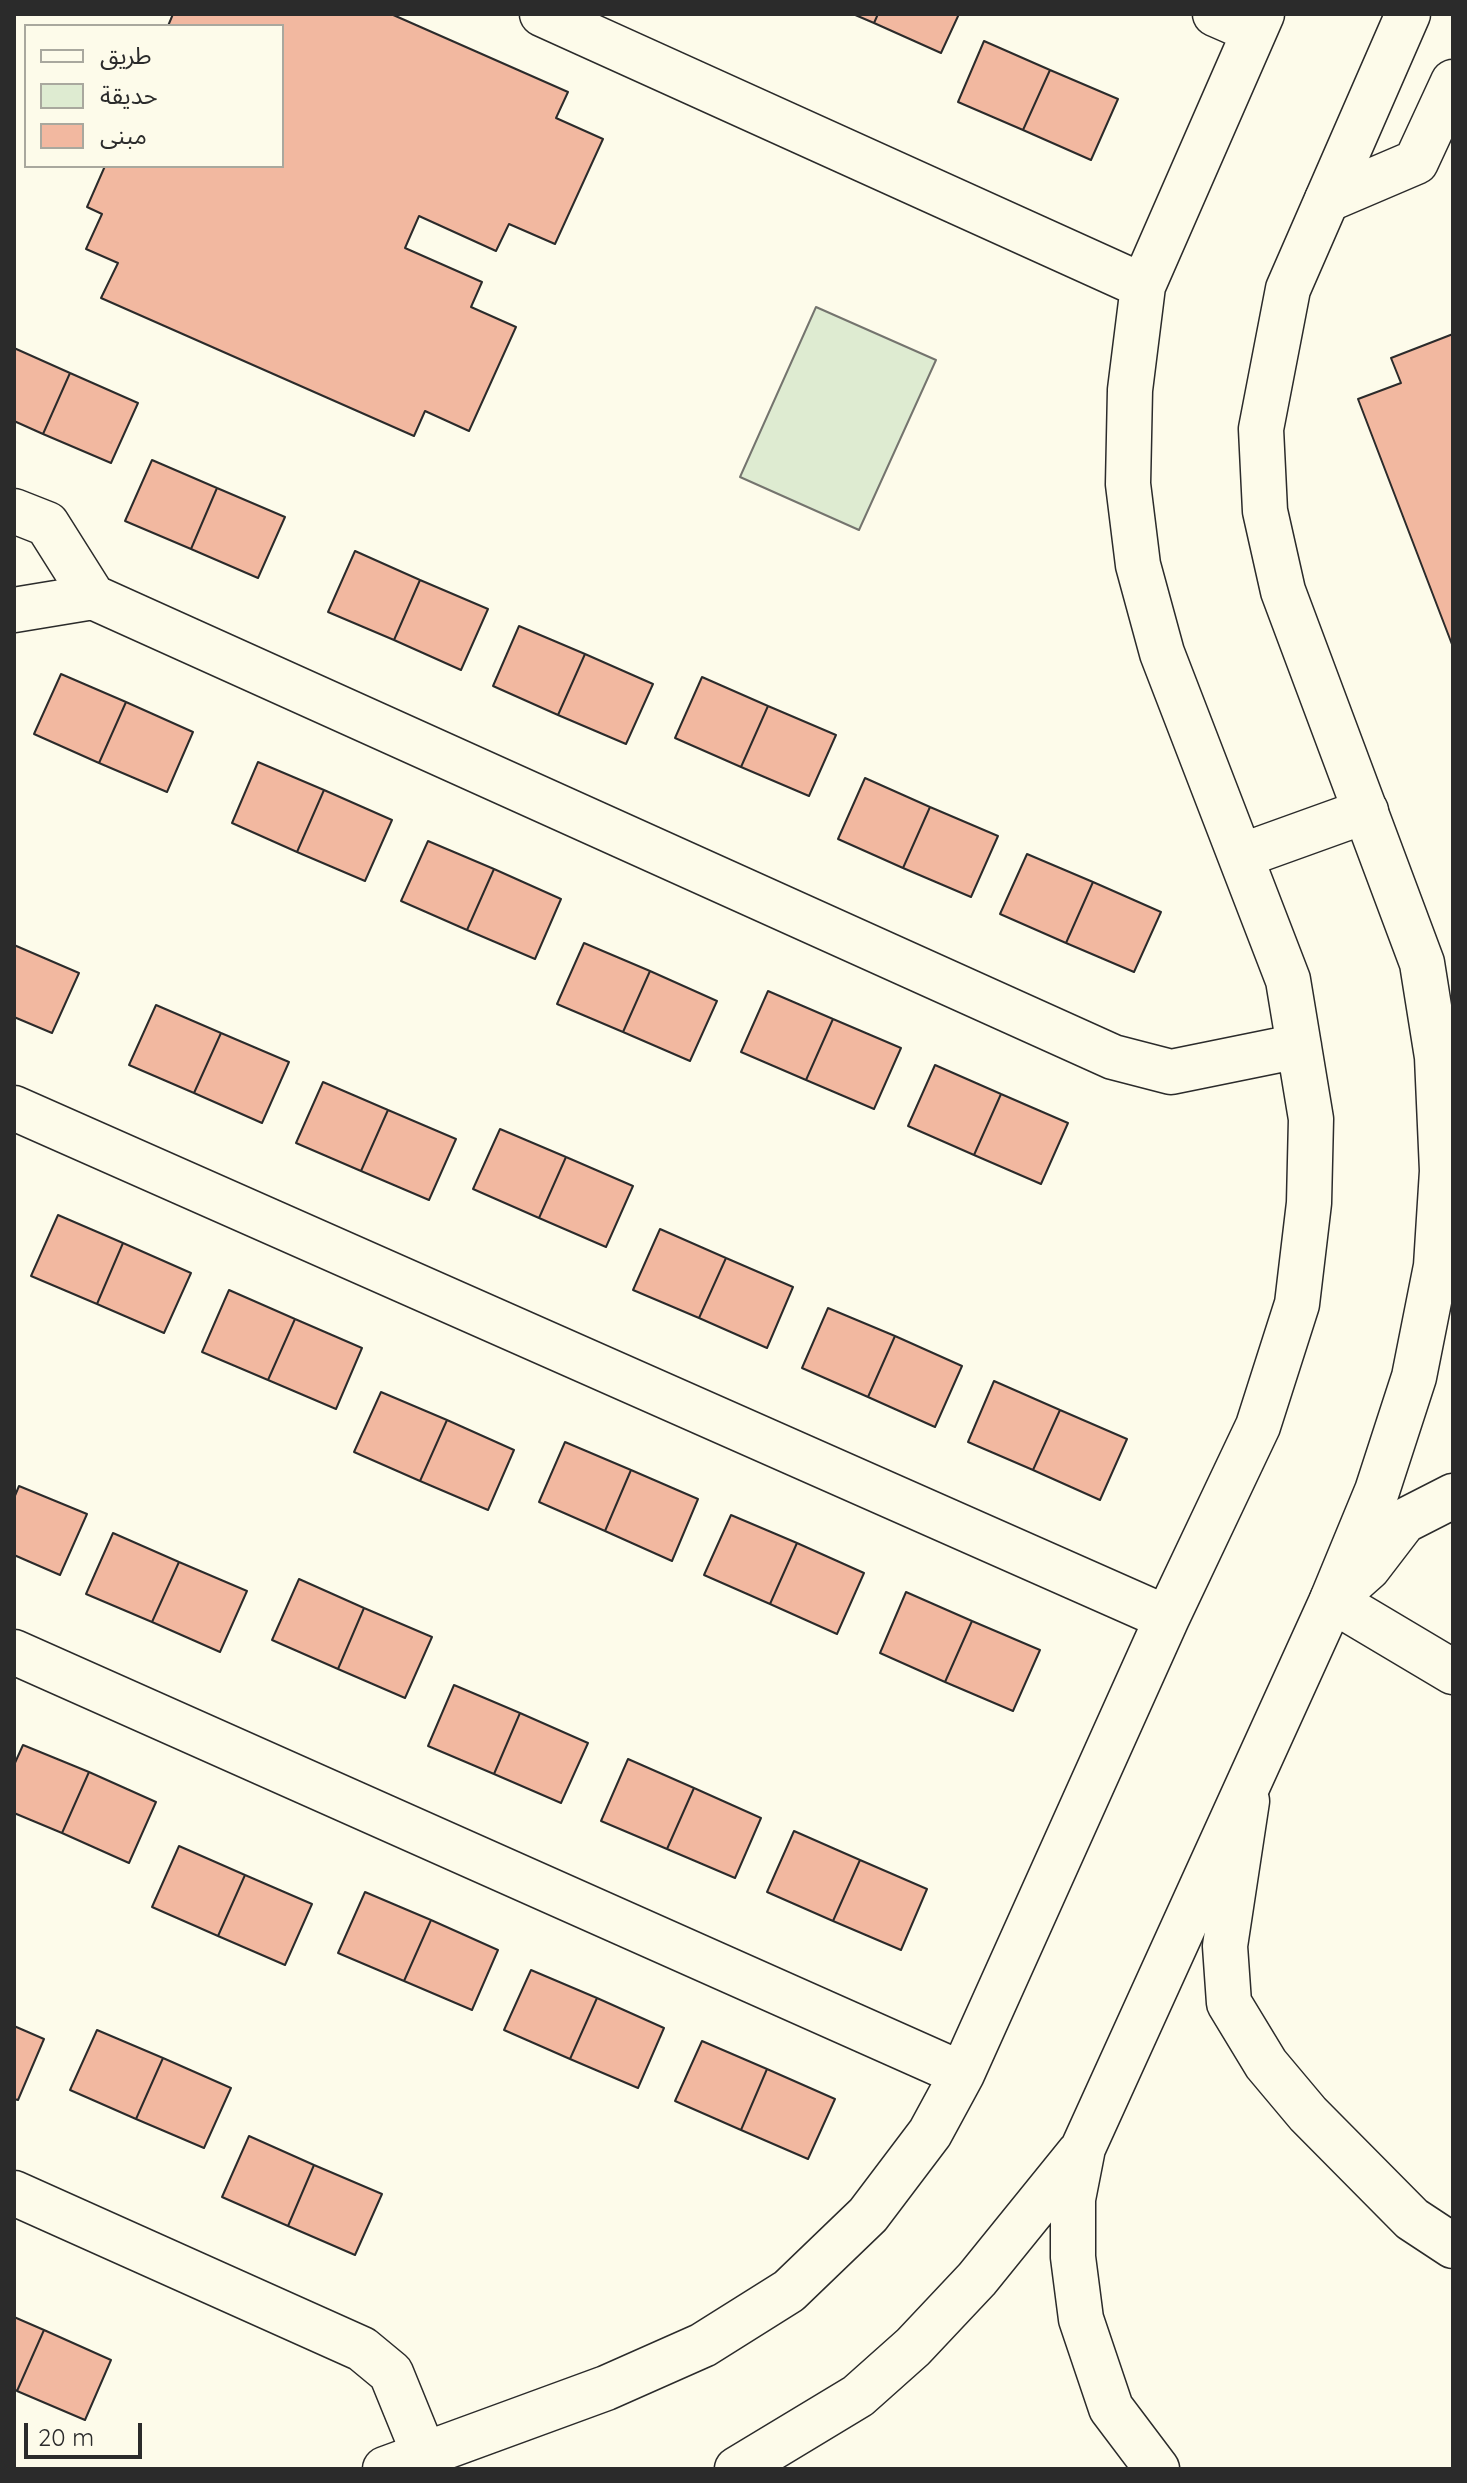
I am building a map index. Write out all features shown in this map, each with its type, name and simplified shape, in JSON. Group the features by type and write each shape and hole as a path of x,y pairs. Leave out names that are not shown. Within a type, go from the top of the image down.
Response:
{"street":[{"path":"542,14 1143,286"},
{"path":"14,2193 362,2349 391,2373 405,2462 633,2376 703,2345 789,2291 868,2215 930,2133 962,2074 1167,1618 1258,1426 1297,1304 1309,1203 1311,1119 1288,980 1162,653 1138,565 1128,484 1130,390 1143,286 1258,23 1215,14"},
{"path":"1157,2469 1111,2408 1081,2319 1073,2257 1073,2199 1083,2148 1332,1600 1377,1491 1414,1377 1436,1266 1442,1171 1437,1057 1422,963 1283,591 1265,511 1261,429 1272,353 1288,289 1408,14"},
{"path":"1327,200 1416,162 1453,82"},
{"path":"14,511 47,524 93,597 1113,1057 1171,1072 1299,1046"},
{"path":"14,610 93,597"},
{"path":"1241,856 1366,811"},
{"path":"14,1108 1167,1618"},
{"path":"1332,1600 1368,1568 1453,1462"},
{"path":"1404,1521 1453,1496"},
{"path":"1332,1600 1453,1672"},
{"path":"14,1652 962,2074"},
{"path":"1252,1771 1225,1946 1229,2003 1266,2064 1308,2114 1412,2219 1453,2246"},
{"path":"737,2469 858,2396 913,2347 977,2279 1083,2148"}],"green space":[{"path":"816,307 936,360 859,530 740,477"}],"building":[{"path":"173,14 391,14 568,92 556,118 603,139 555,244 509,224 496,251 419,216 405,248 482,282 471,307 516,327 469,431 425,411 414,436 101,298 118,263 86,249 102,214 87,207 104,168 284,168 284,24 169,24"},
{"path":"853,14 878,14 874,23"},
{"path":"878,14 959,14 941,53 874,23"},
{"path":"984,41 1050,70 1023,130 958,102"},
{"path":"1050,70 1118,99 1091,160 1023,130"},
{"path":"1453,334 1453,647 1358,399 1401,383 1391,358"},
{"path":"14,348 70,373 43,434 14,421"},
{"path":"70,373 138,403 111,463 43,434"},
{"path":"152,460 217,488 191,549 125,521"},
{"path":"217,488 285,517 258,578 191,549"},
{"path":"355,551 420,580 394,640 328,612"},
{"path":"420,580 488,609 461,670 394,640"},
{"path":"519,626 585,654 558,715 493,686"},
{"path":"585,654 653,684 626,744 558,715"},
{"path":"61,674 126,702 99,763 34,734"},
{"path":"702,677 768,706 741,767 675,738"},
{"path":"126,702 193,732 167,792 99,763"},
{"path":"768,706 836,735 809,796 741,767"},
{"path":"258,762 324,790 297,852 232,823"},
{"path":"865,778 930,807 903,868 838,839"},
{"path":"324,790 392,820 365,881 297,852"},
{"path":"930,807 998,836 971,897 903,868"},
{"path":"428,841 494,869 467,930 401,901"},
{"path":"1027,854 1093,882 1066,943 1000,914"},
{"path":"494,869 561,899 535,959 467,930"},
{"path":"1093,882 1161,912 1134,972 1066,943"},
{"path":"584,943 650,971 623,1032 557,1004"},
{"path":"14,945 79,973 52,1033 14,1017"},
{"path":"650,971 717,1001 690,1061 623,1032"},
{"path":"768,991 833,1019 806,1080 741,1052"},
{"path":"156,1005 221,1033 194,1093 129,1065"},
{"path":"833,1019 901,1048 874,1109 806,1080"},
{"path":"221,1033 289,1062 262,1123 194,1093"},
{"path":"935,1065 1001,1094 974,1155 908,1126"},
{"path":"323,1082 388,1110 361,1171 296,1143"},
{"path":"1001,1094 1068,1123 1041,1184 974,1155"},
{"path":"388,1110 456,1139 429,1200 361,1171"},
{"path":"500,1129 566,1157 539,1218 473,1189"},
{"path":"566,1157 633,1186 606,1247 539,1218"},
{"path":"58,1215 123,1243 97,1304 31,1276"},
{"path":"660,1229 726,1258 699,1318 633,1290"},
{"path":"123,1243 191,1273 164,1333 97,1304"},
{"path":"726,1258 793,1287 767,1348 699,1318"},
{"path":"229,1290 295,1319 268,1380 202,1352"},
{"path":"828,1308 895,1336 868,1397 802,1368"},
{"path":"295,1319 362,1348 336,1409 268,1380"},
{"path":"895,1336 962,1366 935,1427 868,1397"},
{"path":"994,1381 1060,1410 1033,1470 968,1442"},
{"path":"381,1392 447,1420 420,1481 354,1452"},
{"path":"1060,1410 1127,1439 1100,1500 1033,1470"},
{"path":"447,1420 514,1450 488,1510 420,1481"},
{"path":"565,1442 631,1470 605,1531 539,1502"},
{"path":"631,1470 698,1499 672,1561 605,1531"},
{"path":"19,1486 87,1514 60,1575 14,1555 14,1498"},
{"path":"731,1515 797,1543 770,1604 704,1575"},
{"path":"113,1533 179,1562 152,1622 86,1594"},
{"path":"797,1543 864,1573 837,1634 770,1604"},
{"path":"179,1562 247,1591 220,1652 152,1622"},
{"path":"299,1579 364,1608 338,1669 272,1640"},
{"path":"906,1592 972,1621 945,1682 880,1653"},
{"path":"364,1608 432,1637 405,1698 338,1669"},
{"path":"972,1621 1040,1650 1013,1711 945,1682"},
{"path":"454,1685 520,1713 494,1774 428,1746"},
{"path":"520,1713 588,1743 561,1803 494,1774"},
{"path":"23,1745 89,1772 62,1833 14,1813 14,1765"},
{"path":"628,1759 694,1788 667,1849 601,1821"},
{"path":"89,1772 156,1802 129,1863 62,1833"},
{"path":"694,1788 761,1818 735,1878 667,1849"},
{"path":"794,1831 860,1860 833,1921 767,1892"},
{"path":"179,1846 245,1875 218,1936 152,1907"},
{"path":"860,1860 927,1889 901,1950 833,1921"},
{"path":"245,1875 312,1904 285,1965 218,1936"},
{"path":"365,1892 431,1920 404,1981 338,1953"},
{"path":"431,1920 498,1950 472,2010 404,1981"},
{"path":"531,1970 597,1998 570,2059 504,2030"},
{"path":"597,1998 664,2028 638,2088 570,2059"},
{"path":"14,2026 44,2039 18,2100 14,2099"},
{"path":"97,2030 163,2058 136,2119 70,2090"},
{"path":"702,2041 767,2069 741,2130 675,2101"},
{"path":"163,2058 231,2088 204,2148 136,2119"},
{"path":"767,2069 835,2099 808,2159 741,2130"},
{"path":"249,2136 314,2165 288,2226 222,2197"},
{"path":"314,2165 382,2194 355,2255 288,2226"},
{"path":"14,2317 44,2330 17,2391 14,2389"},
{"path":"44,2330 111,2360 85,2420 17,2391"}]}
